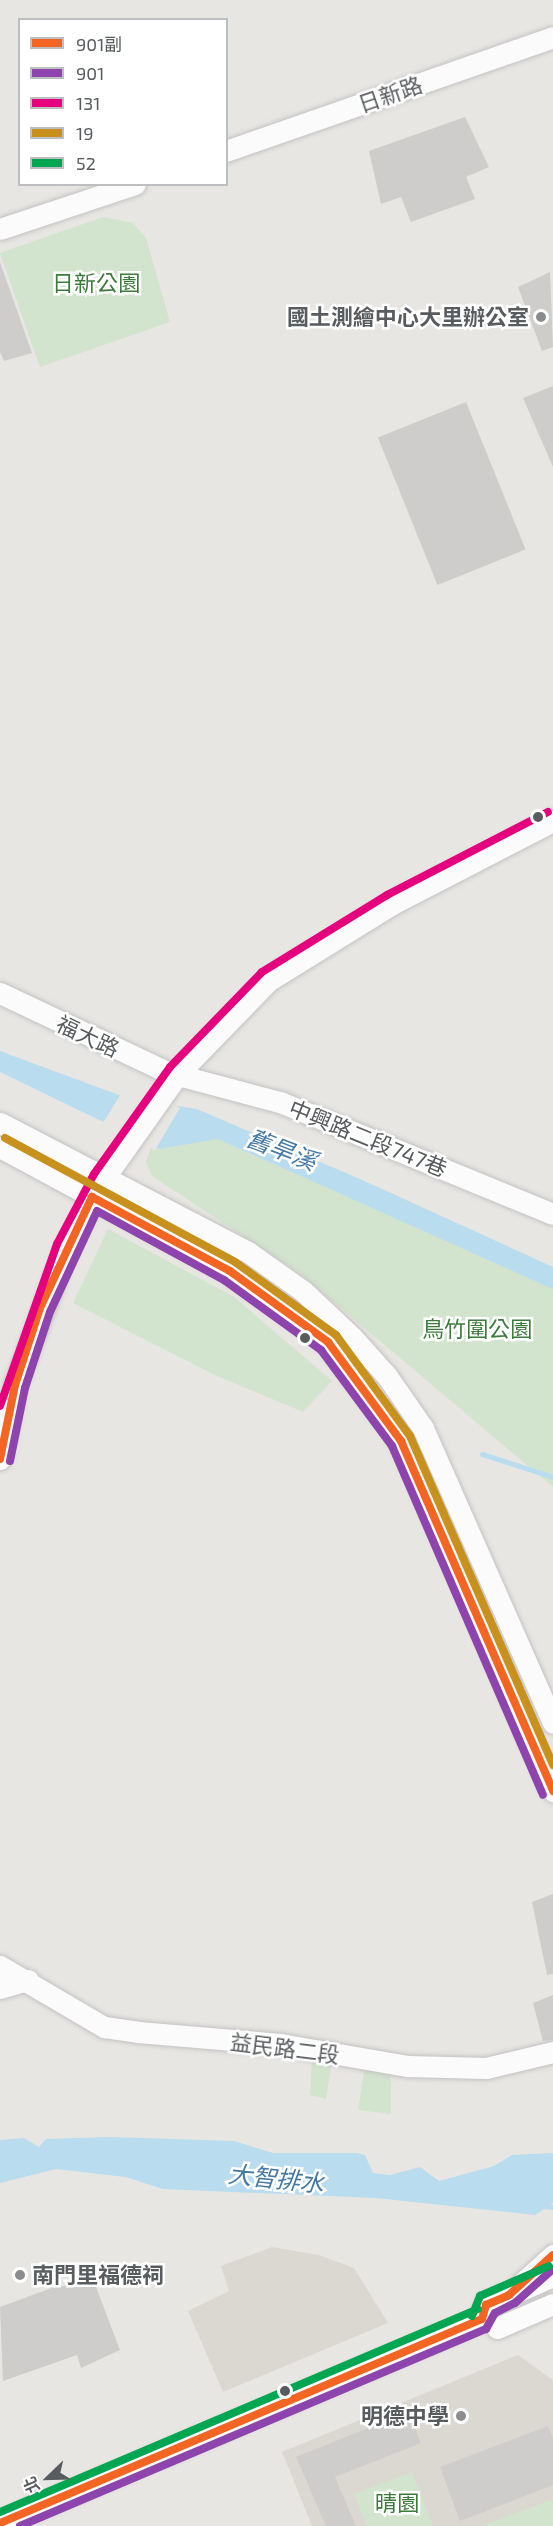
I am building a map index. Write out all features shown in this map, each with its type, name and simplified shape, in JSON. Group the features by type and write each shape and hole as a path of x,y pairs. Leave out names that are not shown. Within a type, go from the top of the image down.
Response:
{"street":[{"name":"日新路","path":"228,151 553,37"},
{"path":"0,229 129,186"},
{"path":"0,1459 15,1384 40,1308 98,1189 178,1074 268,981 392,904 553,821"},
{"name":"福大路","path":"0,993 178,1074"},
{"name":"中興路二段747巷","path":"178,1074 280,1102 553,1214"},
{"path":"0,1123 98,1189 230,1271 283,1307 328,1342 367,1390 401,1441 553,1791"},
{"path":"0,1147 248,1252 303,1291 387,1376 439,1460 553,1723"},
{"name":"益民路二段","path":"0,1966 28,1980 104,2027 280,2044 408,2066 486,2068 553,2052"},
{"path":"0,1988 28,1980"},
{"path":"509,2295 553,2255"},
{"path":"489,2324 486,2305 553,2277"},
{"path":"0,2523 489,2324 553,2304"},
{"path":"489,2324 553,2313"}],"shaded area":[{"path":"272,2247 319,2255 354,2268 388,2323 223,2392 188,2311 229,2291 221,2266"},
{"name":"明德中學","path":"518,2355 553,2380 553,2526 312,2526 282,2452"}],"green space":[{"name":"日新公園","path":"103,217 133,223 146,238 170,322 40,367 0,253"},
{"name":"鳥竹圍公園","path":"187,1131 245,1145 553,1283 553,1487 298,1272 152,1176 146,1162 151,1147"},
{"path":"108,1229 234,1297 332,1381 303,1412 213,1374 73,1303"},
{"path":"312,2057 332,2061 326,2099 310,2095"},
{"path":"365,2066 391,2070 391,2114 358,2110"},
{"name":"晴園","path":"412,2472 433,2526 367,2526 354,2494"},
{"path":"553,2499 553,2526 483,2526"}],"water":[{"name":"舊旱溪","path":"0,1051 127,1098 197,1109 369,1183 553,1267 553,1289 218,1139 159,1149 0,1072"},
{"path":"111,2137 234,2141 273,2153 357,2153 365,2155 373,2173 390,2175 420,2167 439,2181 494,2166 512,2155 553,2153 553,2203 535,2215 376,2198 163,2189 125,2177 56,2169 0,2183 0,2140 24,2138 39,2147 46,2139"}],"pier":[{"path":"122,1092 169,1101 180,1108 155,1150 103,1123"}],"building":[{"path":"465,117 489,167 466,177 475,199 411,222 401,197 381,204 369,151"},
{"path":"0,262 32,353 4,361 0,352"},
{"name":"國土測繪中心大里辦公室","path":"550,272 553,347 542,351 518,287"},
{"path":"553,386 553,467 523,398"},
{"path":"466,402 526,549 437,585 378,438"},
{"path":"553,1894 553,1974 547,1975 532,1902"},
{"path":"553,1995 553,2040 543,2041 533,2003"},
{"path":"57,2286 96,2287 120,2350 81,2368 77,2355 3,2381 0,2307"},
{"path":"408,2412 421,2443 335,2477 356,2526 326,2526 296,2457"},
{"path":"548,2426 553,2438 553,2485 460,2521 440,2467"}],"waterway":[{"path":"482,1454 553,1477"},
{"name":"大智排水","path":"542,2206 553,2207"}],"transit line":[{"name":"131","path":"0,1406 57,1244 94,1174 170,1067 262,972 387,895 548,812"},
{"name":"19","path":"5,1138 235,1262 336,1335 410,1436 553,1765"},
{"name":"901副","path":"0,1459 15,1385 40,1308 92,1197 230,1271 328,1342 401,1441 553,1791"},
{"name":"901","path":"10,1461 25,1388 50,1312 97,1211 224,1280 321,1350 392,1446 543,1795"},
{"name":"901副","path":"0,2523 482,2319 486,2305 509,2295 553,2255"},
{"name":"52","path":"472,2316 480,2296 549,2266"},
{"name":"901","path":"20,2526 486,2329 495,2313 515,2303 553,2269"},
{"name":"52","path":"0,2512 478,2309"}],"place":[{"name":"國土測繪中心大里辦公室","path":"541,317"},
{"name":"南門里福德祠","path":"20,2275"},
{"name":"明德中學","path":"461,2416"}]}
